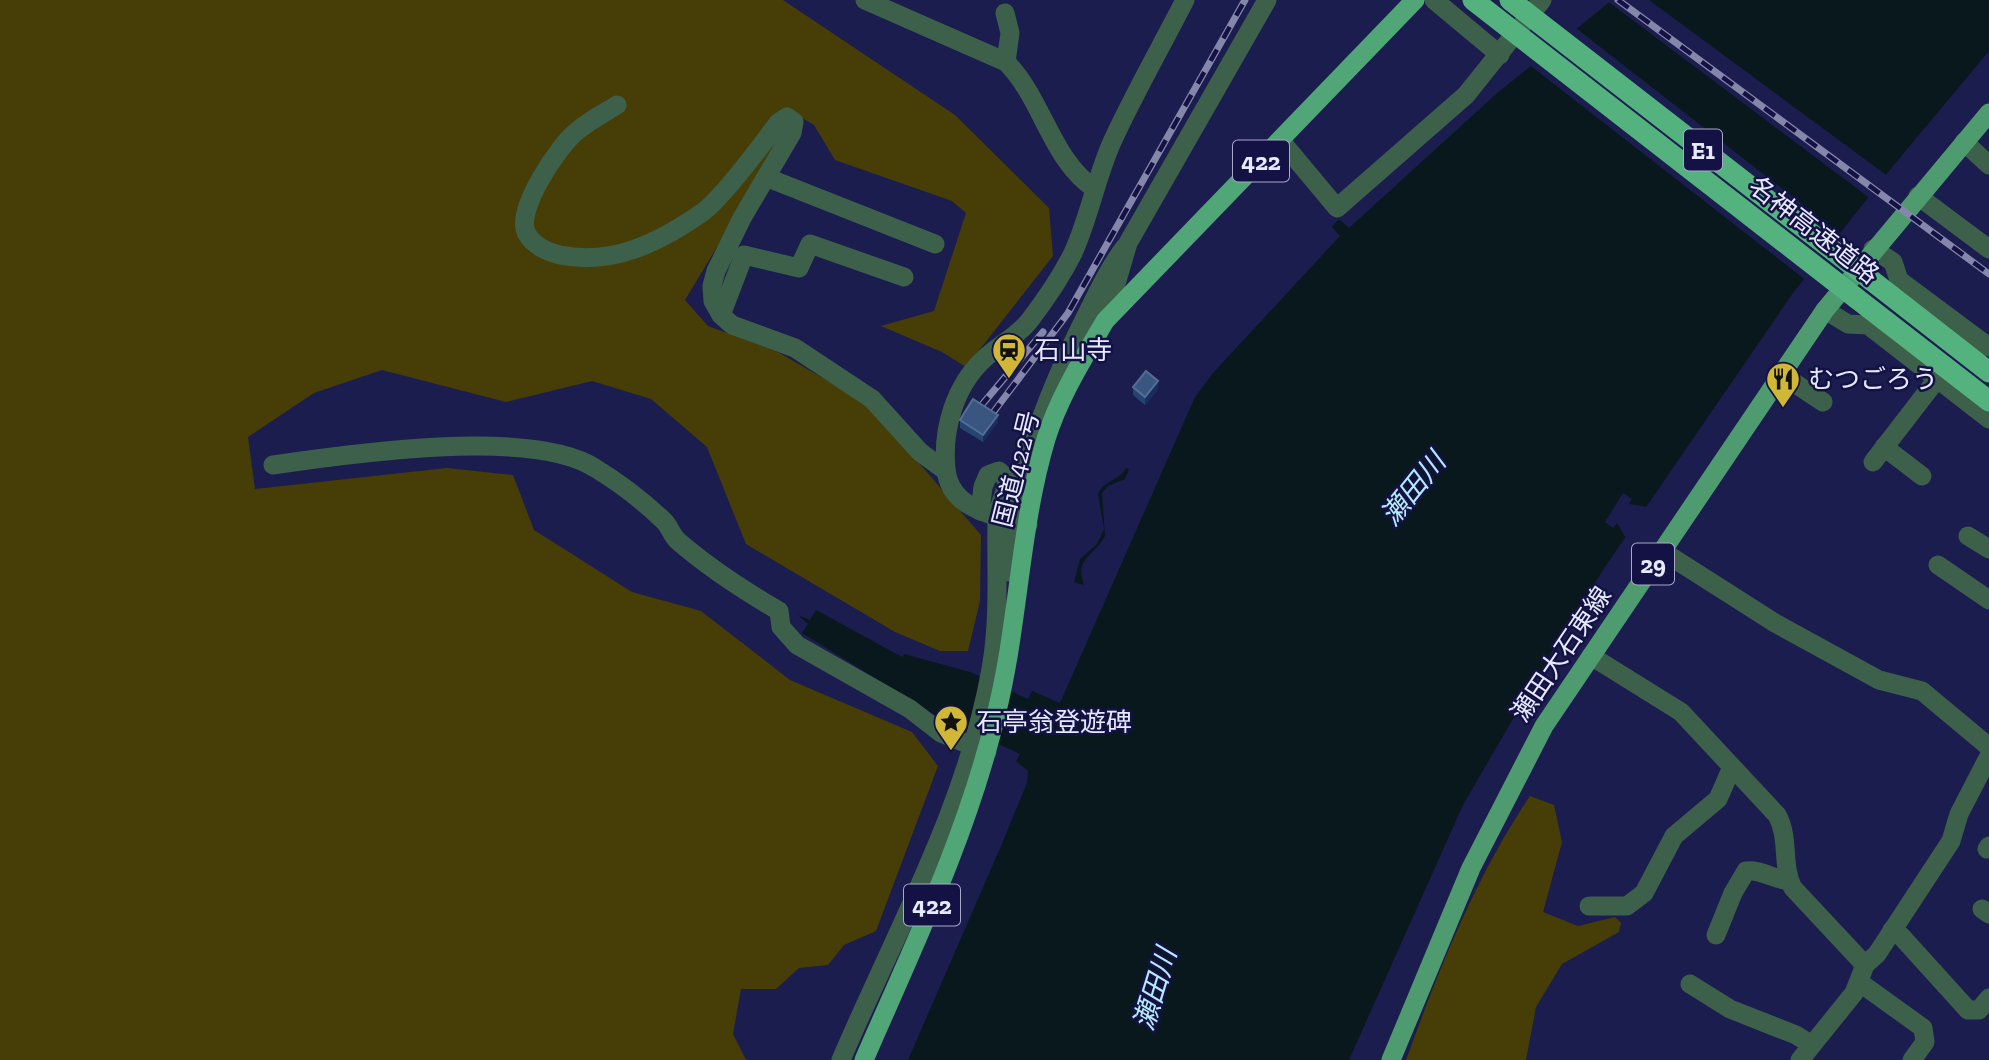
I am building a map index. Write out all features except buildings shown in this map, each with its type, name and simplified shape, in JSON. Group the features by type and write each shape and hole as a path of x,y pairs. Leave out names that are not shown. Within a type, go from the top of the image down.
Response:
{"highway":[{"name":"国道422号","path":"864,1060 949,864 1003,684 1016,614 1004,518 1046,440 1057,410 1105,321 1415,0"},
{"name":"名神高速道路","path":"1473,0 1989,401"},
{"name":"名神高速道路","path":"1510,0 1989,370"}],"main road":[{"name":"瀬田大石東線","path":"1391,1060 1471,868 1533,743 1825,310 1873,249 1989,113"}],"street":[{"path":"865,0 1006,62 1020,75 1075,174 1095,189"},
{"path":"841,1060 982,748 998,605 1004,518 1047,397 1109,271 1128,243 1267,0"},
{"path":"1434,0 1500,55"},
{"path":"1281,141 1338,208 1466,95 1542,0"},
{"path":"1004,518 959,498 946,471 947,430 957,397 972,370 1027,324 1053,288 1073,252 1112,142 1180,2"},
{"path":"1005,13 1010,33 1006,62"},
{"path":"617,104 576,131 556,155 526,212 525,230 533,242 551,253 582,260 611,258 635,251 705,211 778,123 787,117 794,122 792,133 768,178 742,218 716,271 712,286 713,301 721,315 732,325 795,348 872,399 920,452 946,471"},
{"path":"1964,142 1989,165"},
{"path":"768,178 935,244"},
{"path":"1918,196 1989,248"},
{"path":"1105,321 1128,243"},
{"path":"721,315 744,255 799,268 810,244 904,277"},
{"path":"1873,249 1892,262 1899,280 1989,347"},
{"path":"1825,310 1848,324 1868,325 1989,419"},
{"path":"1781,374 1823,402"},
{"path":"1922,476 1879,455 1937,379"},
{"path":"273,465 406,447 512,448 556,453 593,466 666,522 674,538 715,571 779,611 781,627 797,645 910,709 942,733 982,748"},
{"path":"1662,551 1775,624 1879,680 1922,691 1989,747"},
{"path":"1938,565 1989,600"},
{"path":"1591,656 1666,701 1732,766 1781,822 1788,881 1862,973 1923,1028 1926,1042 1912,1060"},
{"path":"1690,984 1730,1009 1796,1035 1806,1052 1951,841 1959,814 1989,756"},
{"path":"1589,906 1627,906 1644,893 1674,836 1718,799 1732,766"},
{"path":"1716,935 1733,893 1746,871 1755,870 1773,879 1788,881"},
{"path":"1892,930 1901,936 1968,1010 1979,1010 1989,998"}],"shaded area":[{"path":"0,0 783,0 955,115 1049,208 1053,256 966,367 942,352 881,326 934,311 966,213 952,201 835,160 814,125 797,115 685,300 708,326 778,352 869,405 981,535 980,601 968,651 940,651 895,632 746,544 707,447 651,399 592,381 506,402 382,370 314,393 248,437 255,489 447,468 513,475 534,530 632,592 701,611 790,680 912,732 938,766 876,931 844,945 828,965 799,968 776,989 741,989 733,1034 746,1060 0,1060"},
{"path":"1530,796 1554,805 1562,842 1543,912 1578,926 1615,917 1621,923 1619,932 1562,964 1536,1007 1526,1060 1406,1060 1460,924 1492,858"}],"water":[{"name":"瀬田川","path":"1612,0 1989,0 1989,51 1893,166 1793,293 1607,564 1557,643 1463,805 1349,1060 908,1060 1001,846 1027,783 1028,771 1016,761 1020,754 940,718 802,633 808,624 798,615 810,620 816,610 902,657 904,654 970,672 1028,699 1032,691 1060,703 1195,397 1213,373 1340,236 1332,227 1339,219 1349,228 1495,95"},
{"path":"1126,468 1129,469 1125,479 1108,486 1102,493 1105,536 1083,563 1084,585 1074,582 1080,559 1097,544 1104,529 1098,494"}],"pier":[{"path":"1606,0 1649,0 1889,177 1871,199"},
{"path":"1572,25 1843,236 1807,281 1527,63"},
{"path":"1623,493 1632,499 1629,504 1648,507 1626,538 1617,523 1613,528 1605,522"}],"railway":[{"path":"992,414 1068,313 1245,0"},
{"path":"1618,0 1989,274"},
{"path":"980,407 1043,332"}],"place":[{"name":"石山寺","path":"1009,380"},
{"name":"むつごろう","path":"1783,409"},
{"name":"石亭翁登遊碑","path":"951,752"}]}
